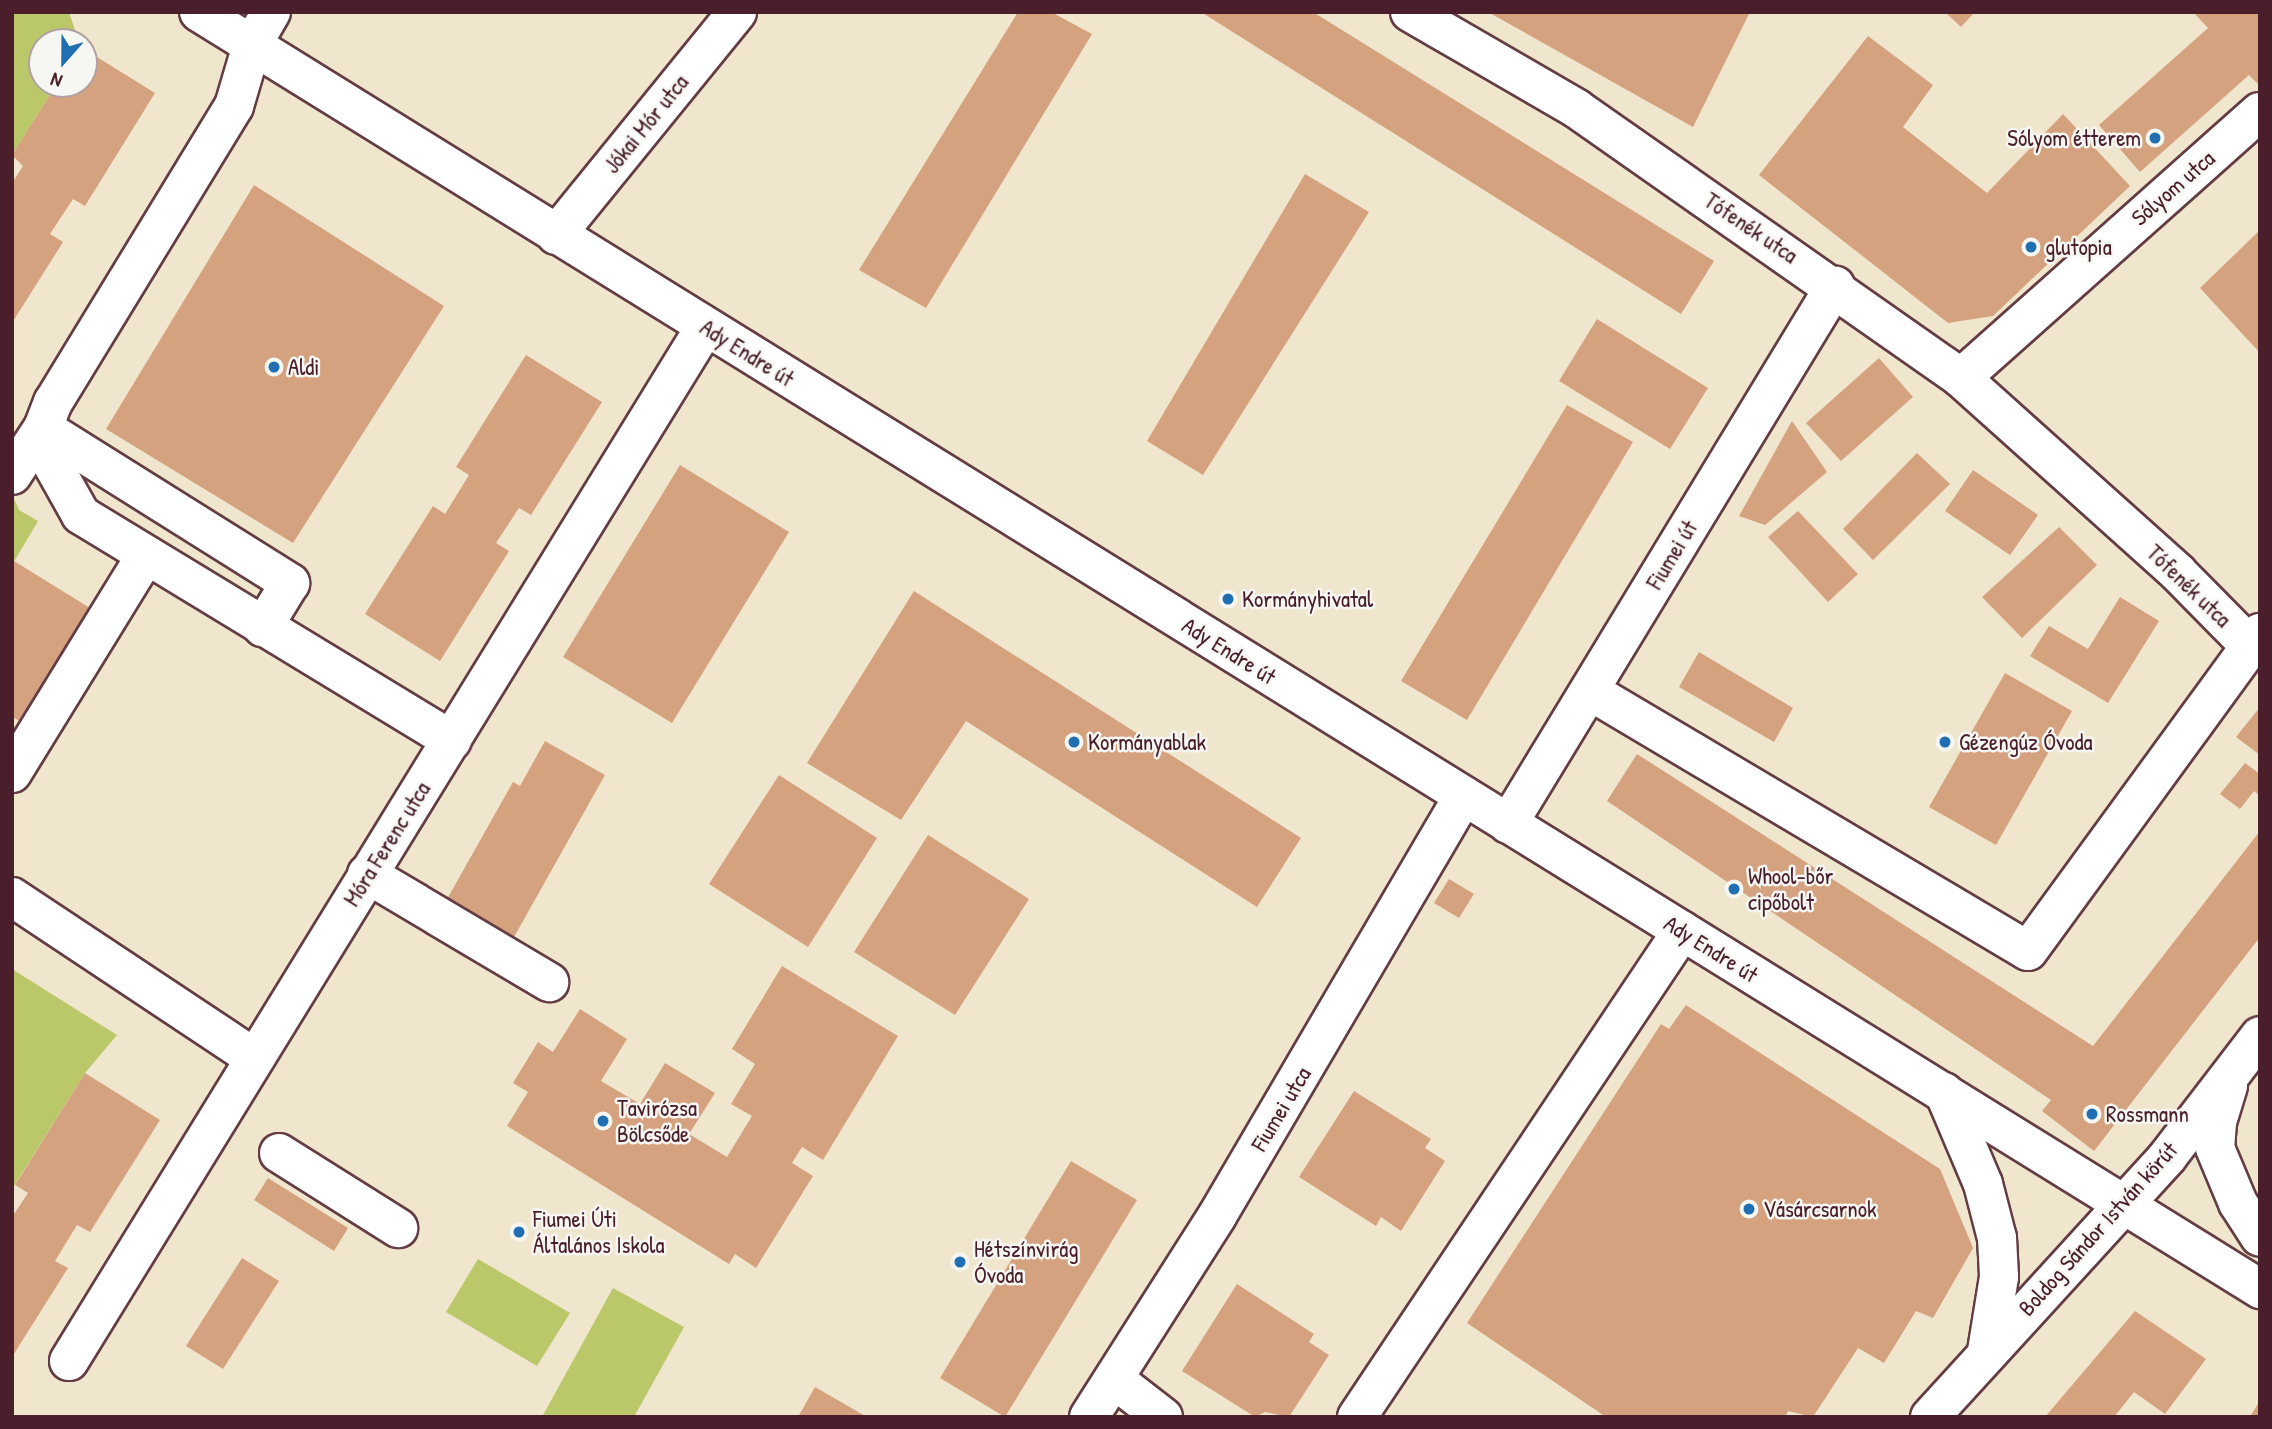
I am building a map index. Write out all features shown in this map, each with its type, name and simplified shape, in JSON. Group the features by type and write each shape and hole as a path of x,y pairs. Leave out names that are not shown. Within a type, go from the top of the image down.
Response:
{"street":[{"name":"Ady Endre út","path":"199,12 1944,1092 2123,1208 2260,1289"},
{"path":"12,475 43,428 53,402 234,106 252,44 271,12"},
{"name":"Jókai Mór utca","path":"556,235 737,12"},
{"name":"Tófenék utca","path":"1410,12 1577,109 1835,286 1961,377 2254,638 2028,951 1590,691"},
{"name":"Sólyom utca","path":"1961,377 2260,112"},
{"name":"Fiumei út","path":"1508,824 1835,286"},
{"name":"Móra Ferenc utca","path":"69,1361 705,327"},
{"path":"43,428 50,460 81,515 452,741"},
{"path":"43,428 290,583 263,627"},
{"path":"12,773 146,555"},
{"name":"Fiumei utca","path":"1089,1417 1217,1216 1463,796"},
{"path":"367,874 549,982"},
{"path":"12,897 254,1058"},
{"path":"1357,1417 1682,931"},
{"name":"Boldog Sándor István körút","path":"1930,1417 1987,1351 2123,1208 2260,1037"},
{"path":"2234,1067 2217,1122 2215,1148 2238,1203 2260,1237"},
{"path":"1944,1092 1983,1184 1997,1238 1999,1277 1987,1351"},
{"path":"279,1153 398,1228"},
{"path":"1114,1379 1163,1417"}],"green space":[{"path":"12,12 69,12 74,28 28,28 28,98 48,98 12,155"},
{"path":"12,494 19,510 38,521 12,565"},
{"path":"12,969 117,1035 85,1073 12,1189"},
{"path":"478,1259 570,1313 537,1366 446,1312"},
{"path":"613,1288 684,1327 634,1417 542,1417"}],"building":[{"path":"1018,12 1051,12 1092,34 926,308 859,270"},
{"path":"1201,12 1313,12 1714,261 1681,314"},
{"path":"1488,12 1750,12 1693,127"},
{"path":"1945,12 1975,12 1961,27"},
{"path":"2193,12 2260,12 2260,86 2249,75 2140,172 2099,125 2208,28"},
{"path":"1868,36 1933,85 1903,127 1987,193 2063,114 2130,186 1993,316 1948,323 1759,175"},
{"path":"98,58 155,93 85,206 73,199 50,234 63,242 12,323 12,183 23,166 12,155 48,98 98,98"},
{"path":"1305,174 1369,212 1203,475 1147,441"},
{"name":"Aldi","path":"254,185 444,306 293,543 106,429"},
{"path":"2260,230 2260,353 2200,288"},
{"path":"1597,319 1708,388 1670,449 1559,381"},
{"path":"526,355 602,402 531,515 519,508 496,543 509,551 440,661 365,614 433,506 445,514 469,475 456,467"},
{"path":"1879,358 1913,397 1841,461 1806,423"},
{"path":"1567,405 1633,442 1467,720 1401,681"},
{"path":"1792,421 1827,472 1765,525 1739,516"},
{"path":"1917,453 1950,484 1873,560 1843,529"},
{"path":"680,465 789,532 672,723 563,657"},
{"path":"1973,470 2038,515 2010,555 1945,511"},
{"path":"1798,511 1858,574 1828,602 1768,537"},
{"path":"2059,527 2097,565 2022,638 1982,597"},
{"path":"14,561 90,608 20,721 12,717"},
{"name":"Kormányablak","path":"914,591 1301,838 1257,907 966,721 901,820 807,763"},
{"path":"2120,597 2159,621 2108,703 2030,656 2049,626 2088,649"},
{"path":"1699,652 1793,708 1774,742 1679,687"},
{"path":"2005,673 2072,711 1996,845 1929,807"},
{"path":"2260,707 2260,755 2236,737"},
{"path":"545,741 605,775 509,946 442,908 513,782 520,786"},
{"path":"1637,754 2093,1046 2260,831 2260,937 2094,1151 2042,1111 2051,1100 1607,801"},
{"path":"2245,763 2260,774 2260,796 2254,791 2240,809 2220,794"},
{"path":"779,775 877,838 808,947 709,884"},
{"path":"928,835 1029,899 955,1015 854,952"},
{"path":"1449,879 1474,894 1459,918 1434,903"},
{"name":"Tavirózsa Bölcsőde","path":"782,966 898,1036 823,1160 802,1147 792,1163 813,1176 756,1268 735,1254 729,1264 507,1126 528,1092 513,1083 538,1042 553,1052 580,1009 627,1039 601,1081 640,1104 665,1063 715,1093 689,1134 727,1157 752,1116 731,1104 755,1064 732,1049"},
{"name":"Vásárcsarnok","path":"1686,1005 1940,1169 1973,1248 1933,1318 1916,1311 1884,1363 1858,1348 1813,1417 1788,1411 1785,1417 1606,1417 1467,1323 1661,1024 1669,1029"},
{"path":"85,1073 160,1120 90,1232 77,1225 55,1261 68,1268 12,1357 12,1217 28,1193 15,1185"},
{"path":"1354,1091 1431,1139 1425,1148 1445,1161 1401,1231 1381,1217 1376,1226 1299,1177"},
{"path":"1071,1161 1137,1200 1005,1417 940,1378"},
{"path":"268,1178 348,1228 334,1251 254,1200"},
{"path":"242,1258 279,1281 223,1369 186,1346"},
{"path":"1237,1284 1314,1334 1309,1342 1329,1355 1289,1417 1265,1412 1255,1417 1182,1371"},
{"path":"2135,1311 2206,1359 2165,1414 2134,1392 2114,1417 2045,1417"},
{"path":"815,1387 867,1417 798,1417"},
{"path":"2260,1400 2260,1417 2250,1417"}],"place":[{"name":"Sólyom étterem","path":"2155,138"},
{"name":"glutopia","path":"2031,247"},
{"name":"Aldi","path":"274,367"},
{"name":"Kormányhivatal","path":"1228,599"},
{"name":"Kormányablak","path":"1074,742"},
{"name":"Gézengúz Óvoda","path":"1945,742"},
{"name":"Whool-bőr cipőbolt","path":"1734,889"},
{"name":"Rossmann","path":"2092,1114"},
{"name":"Tavirózsa Bölcsőde","path":"603,1121"},
{"name":"Vásárcsarnok","path":"1749,1209"},
{"name":"Fiumei Úti Általános Iskola","path":"519,1232"},
{"name":"Hétszínvirág Óvoda","path":"960,1262"}]}
